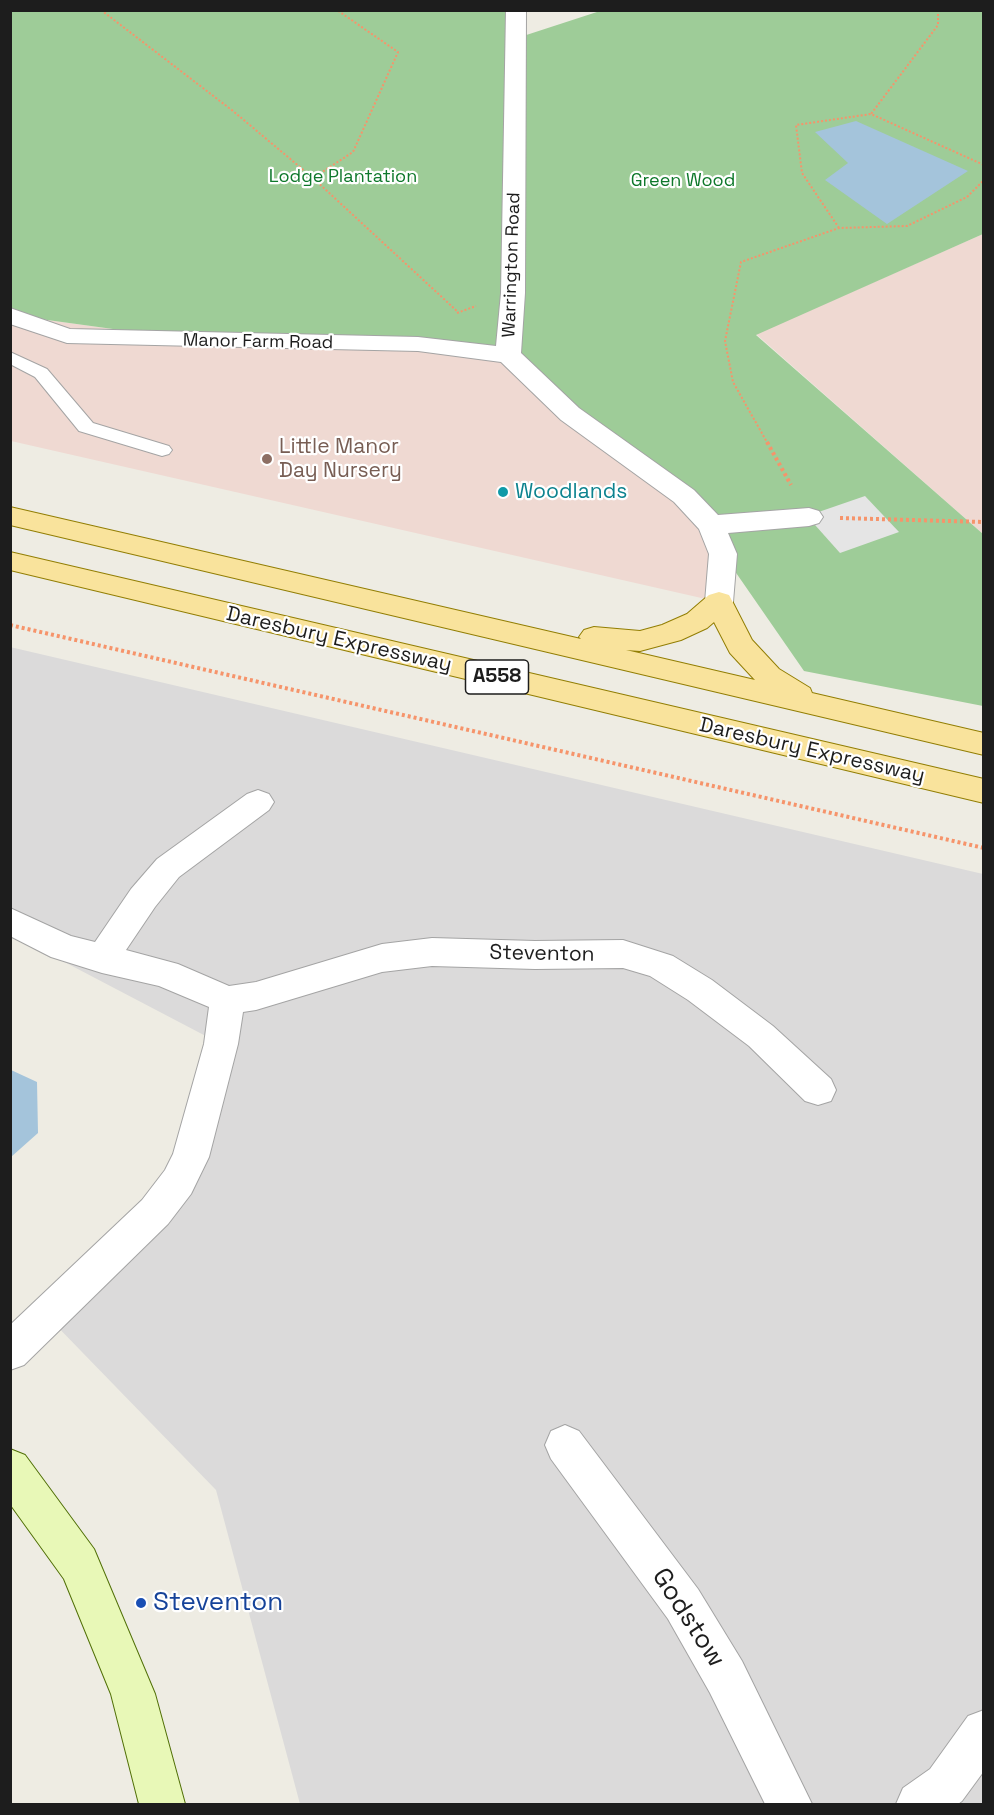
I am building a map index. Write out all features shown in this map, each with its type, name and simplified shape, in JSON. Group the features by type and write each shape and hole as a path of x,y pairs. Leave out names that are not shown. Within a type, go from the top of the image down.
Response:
{"main road":[{"name":"Daresbury Expressway","path":"10,516 984,744"},
{"name":"Daresbury Expressway","path":"10,561 984,791"},
{"path":"332,593 599,638 640,641 671,633 697,621 719,602 740,646 769,676 815,706"}],"street":[{"name":"Warrington Road","path":"516,10 513,293 508,356 570,414 684,496 711,525 723,554 719,602"},
{"name":"Manor Farm Road","path":"10,315 67,336 418,344 508,356"},
{"path":"711,525 809,517"},
{"path":"102,959 143,898 168,868 258,802"},
{"path":"10,921 63,947 166,974 227,1000 221,1044 191,1157 178,1182 155,1212 10,1352"},
{"name":"Steventon","path":"227,1000 256,996 382,958 432,952 623,954 661,966 700,990 761,1036 818,1090"},
{"name":"Godstow","path":"565,1445 683,1604 726,1677 789,1804"},
{"path":"10,1469 79,1564 133,1694 162,1804"},
{"path":"919,1804 946,1785 984,1732"}],"lane":[{"path":"10,357 41,373 86,427 162,450"}],"path":[{"path":"101,10 232,111 313,178 458,312"},
{"path":"313,178 353,152 398,52 337,10"},
{"path":"871,114 938,25 938,10"},
{"path":"839,228 802,173 796,125 871,114 984,165"},
{"path":"984,180 967,197 907,226 839,228 741,262 725,341 733,382 809,517 984,522"},
{"path":"418,344 458,312 513,293"},
{"path":"10,625 984,848"}],"shaded area":[{"path":"983,234 983,534 756,334"},
{"path":"11,315 193,340 347,343 508,355 711,525 719,602 11,441"},
{"path":"865,496 899,532 840,553 807,516"},
{"path":"10,647 983,874 983,1804 300,1804 216,1490 48,1317 155,1212 221,1044 11,934"}],"green space":[{"path":"11,11 514,11 511,40 600,11 983,11 983,234 756,335 983,534 983,706 804,671 723,554 711,525 508,355 418,344 193,340 11,315"}],"water":[{"path":"856,121 968,171 887,224 825,180 848,163 815,132"},
{"path":"11,1070 37,1082 38,1133 11,1157"}],"place":[{"name":"Little Manor Day Nursery","path":"267,459"},
{"name":"Woodlands","path":"503,492"},
{"name":"Steventon","path":"141,1603"}],"park label":[{"name":"Lodge Plantation","path":"343,177"},
{"name":"Green Wood","path":"683,181"}]}
